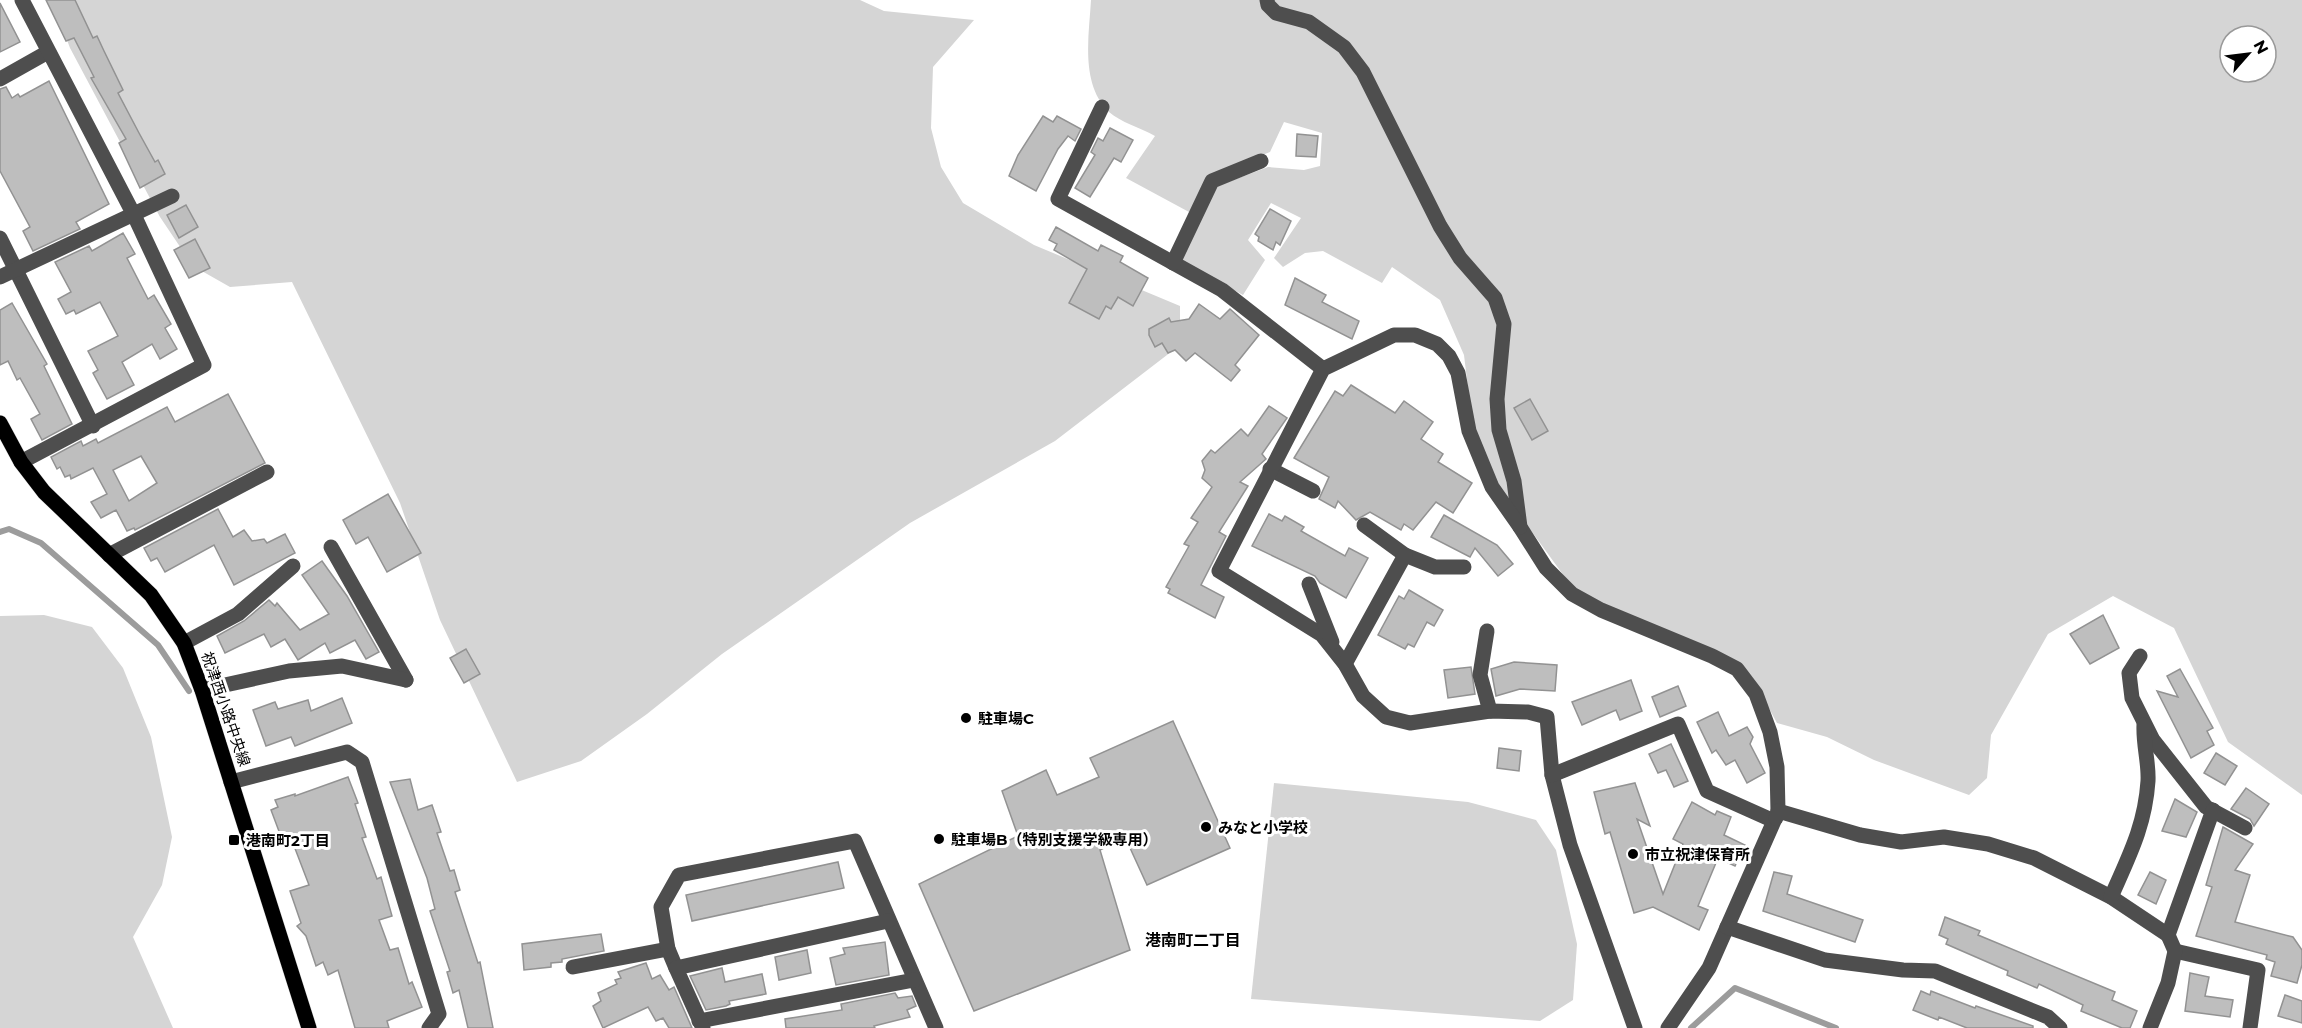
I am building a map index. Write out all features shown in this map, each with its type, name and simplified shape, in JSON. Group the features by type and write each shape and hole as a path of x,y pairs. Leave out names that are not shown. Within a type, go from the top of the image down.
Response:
{"main road":[{"name":"祝津西小路中央線","path":"0,423 21,462 44,492 151,595 184,643 202,690 309,1028"}],"street":[{"path":"21,462 93,426 204,365 134,215 22,0"},
{"path":"1267,0 1268,5 1276,13 1309,22 1344,47 1363,72 1440,226 1460,258 1495,298 1504,324 1497,399 1499,430 1514,481 1520,527"},
{"path":"0,79 48,52"},
{"path":"1102,107 1058,199 1222,290 1323,369"},
{"path":"1173,263 1212,182 1261,162"},
{"path":"0,277 172,196"},
{"path":"0,238 93,426"},
{"path":"1635,1028 1570,845 1552,775 1547,717 1528,712 1490,711 1410,723 1386,717 1363,696 1345,664 1322,635 1219,571 1323,369 1394,335 1415,335 1437,344 1458,373 1469,431 1492,487 1546,568 1572,594 1737,669 1756,694 1770,732 1777,767 1776,816 1709,968 1668,1028"},
{"path":"1270,469 1313,492"},
{"path":"110,555 267,472"},
{"path":"1364,525 1405,555 1435,567 1464,567"},
{"path":"202,690 289,671 342,666 406,680 331,547"},
{"path":"1345,664 1405,555"},
{"path":"184,643 238,614 293,566"},
{"path":"1309,584 1332,638 1334,650"},
{"path":"1487,631 1480,675 1490,711"},
{"path":"2140,656 2129,674 2132,698 2152,740 2206,807 2245,828"},
{"path":"2111,897 2142,826 2148,778 2143,747 2144,722"},
{"path":"1552,775 1678,724 1707,791 1776,816 1860,835 1901,842 1944,837 1988,844 2034,858 2111,897 2169,935 2175,951 2168,983 2150,1028"},
{"path":"231,782 347,752 362,762 439,1014 429,1028"},
{"path":"2169,935 2212,810"},
{"path":"914,980 701,1024 668,949 661,907 679,875 855,841 936,1028"},
{"path":"676,968 888,921"},
{"path":"1727,927 1825,960 1903,970 1935,971 2048,1017 2060,1028"},
{"path":"573,967 668,949"},
{"path":"2175,951 2258,970 2250,1028"}],"shaded area":[{"path":"52,0 860,0 884,11 974,20 933,67 931,128 941,167 963,203 1034,245 1180,306 1180,345 1055,441 910,523 722,654 647,714 581,761 517,782 440,620 400,503 292,282 230,287 193,266 160,217 70,48"},
{"path":"1091,0 2302,0 2302,795 2228,742 2174,628 2113,596 2048,634 1991,735 1987,778 1969,795 1874,760 1827,737 1777,723 1752,677 1575,591 1497,484 1473,429 1464,355 1440,300 1392,267 1382,283 1323,251 1305,253 1283,267 1274,258 1301,218 1271,203 1248,240 1265,260 1243,295 1179,260 1212,188 1268,167 1304,170 1320,166 1322,133 1284,122 1270,152 1209,176 1189,212 1126,178 1155,136 1114,116 1100,101 1090,74 1088,44"},
{"path":"44,615 92,627 123,668 151,737 172,837 162,885 133,937 173,1028 0,1028 0,616"},
{"path":"1274,783 1468,802 1536,820 1556,850 1577,944 1573,1000 1540,1021 1251,999"}],"building":[{"path":"46,0 75,0 93,38 97,36 123,90 118,93 155,162 158,160 165,174 140,188 119,143 126,139 91,78 94,77 74,38 66,41"},
{"path":"0,3 20,42 0,52"},
{"path":"49,81 109,204 76,222 80,229 33,251 23,231 30,227 0,171 0,89 6,87 12,98 18,94 20,97"},
{"path":"1043,116 1053,122 1057,116 1081,129 1075,141 1068,136 1058,149 1036,191 1009,176 1018,155"},
{"path":"1110,128 1133,140 1121,162 1114,158 1090,197 1075,188 1095,155 1091,152 1098,138 1103,141"},
{"path":"1297,134 1318,136 1316,157 1296,156"},
{"path":"186,205 198,227 179,238 167,215"},
{"path":"1270,209 1291,221 1280,245 1276,242 1273,250 1258,241 1259,237 1255,234"},
{"path":"1056,227 1098,251 1101,245 1123,256 1120,262 1148,278 1133,306 1118,297 1111,309 1106,306 1099,319 1069,303 1087,269 1054,250 1057,244 1049,240"},
{"path":"123,233 135,254 127,258 148,299 154,295 171,324 165,328 177,349 160,359 152,344 122,362 134,385 107,399 93,373 98,370 88,351 118,336 100,302 76,314 74,310 66,314 58,299 71,292 55,262 89,246 92,251"},
{"path":"195,239 210,268 189,278 174,250"},
{"path":"1295,278 1326,295 1322,302 1359,321 1352,339 1285,305"},
{"path":"12,303 47,364 44,366 72,424 42,440 31,419 40,414 20,378 17,380 8,361 0,365 0,310"},
{"path":"1199,304 1220,319 1230,309 1259,335 1235,365 1240,370 1231,381 1195,353 1186,361 1175,350 1168,353 1162,343 1155,347 1149,335 1149,329 1169,318 1171,322 1189,319"},
{"path":"1351,385 1395,413 1404,401 1433,422 1421,439 1443,454 1438,462 1472,483 1453,513 1436,502 1413,530 1404,524 1401,530 1370,512 1356,520 1338,501 1335,508 1319,499 1329,477 1294,458 1335,391 1343,396"},
{"path":"228,394 265,463 135,530 134,528 127,531 116,510 101,518 91,502 107,494 93,468 71,479 70,475 65,477 60,467 57,469 51,457 81,441 83,446 96,439 98,443 167,407 175,422","holes":["141,456 157,483 129,501 113,470"]},
{"path":"1530,399 1548,431 1532,440 1514,408"},
{"path":"1269,406 1287,418 1262,454 1266,459 1240,482 1248,486 1219,532 1226,536 1201,585 1224,597 1215,618 1168,593 1170,589 1166,587 1189,546 1184,544 1198,522 1191,518 1212,487 1202,478 1205,470 1202,461 1211,450 1215,453 1241,429 1248,436"},
{"path":"388,494 421,553 387,572 368,537 356,544 343,520"},
{"path":"218,509 233,537 244,530 252,541 264,539 267,543 285,534 295,553 234,585 214,545 165,572 157,558 151,561 144,548"},
{"path":"1269,514 1282,521 1285,516 1304,527 1301,531 1345,556 1349,548 1368,558 1346,598 1320,583 1315,576 1252,546"},
{"path":"1444,515 1497,545 1513,564 1498,576 1475,548 1470,557 1431,537"},
{"path":"322,561 347,596 379,652 366,659 355,640 330,653 325,643 298,660 285,639 271,647 264,634 225,653 217,636 244,621 269,600 275,606 277,603 300,630 329,614 302,575"},
{"path":"1409,590 1443,610 1434,626 1427,622 1414,647 1408,644 1405,649 1378,635 1399,596 1404,599"},
{"path":"2103,615 2119,648 2090,664 2070,634"},
{"path":"466,649 480,674 464,683 450,658"},
{"path":"1514,662 1557,665 1555,691 1520,689 1496,696 1491,669"},
{"path":"1471,667 1475,694 1448,698 1444,670"},
{"path":"2180,669 2213,728 2207,731 2214,745 2191,758 2157,691 2178,697 2167,676"},
{"path":"1631,680 1642,711 1620,720 1616,710 1582,725 1572,702"},
{"path":"1678,686 1686,706 1660,717 1652,697"},
{"path":"342,698 352,723 295,746 291,737 266,746 253,710 275,702 278,709 308,700 311,711"},
{"path":"1718,712 1729,736 1747,727 1753,737 1750,744 1765,773 1747,783 1735,760 1726,765 1716,750 1712,753 1697,722"},
{"path":"1173,721 1230,848 1147,885 1125,837 1100,850 1130,950 974,1011 919,884 1018,836 1002,791 1046,770 1057,795 1099,777 1090,758"},
{"path":"1671,744 1688,781 1674,787 1666,770 1658,773 1649,754"},
{"path":"1499,748 1521,751 1519,771 1497,768"},
{"path":"2216,753 2237,766 2225,785 2204,773"},
{"path":"348,777 358,803 355,804 366,837 362,838 377,879 381,877 392,916 379,920 390,950 398,948 409,984 412,982 422,1007 387,1021 389,1028 355,1028 338,970 328,975 323,962 316,966 306,936 297,926 301,923 290,891 309,885 291,838 283,842 271,810 278,807 275,800 295,794 295,796"},
{"path":"410,779 418,810 432,805 441,832 437,833 450,871 454,870 460,890 455,892 478,963 480,962 493,1028 468,1028 459,990 453,993 447,972 450,971 430,911 435,909 427,878 390,782"},
{"path":"1635,783 1650,826 1637,819 1663,894 1683,844 1673,839 1692,802 1715,815 1717,811 1731,817 1724,835 1745,845 1735,866 1718,858 1698,906 1708,910 1699,930 1653,907 1634,913 1610,832 1605,834 1594,792"},
{"path":"2246,788 2269,804 2254,826 2250,819 2231,809"},
{"path":"2175,799 2197,812 2186,837 2162,831"},
{"path":"2223,827 2253,844 2235,870 2250,875 2235,922 2293,937 2302,950 2302,965 2297,983 2271,976 2275,962 2266,959 2267,955 2196,936 2212,887 2206,885"},
{"path":"838,862 844,888 692,921 686,895"},
{"path":"1774,872 1792,876 1787,894 1863,920 1855,942 1763,911"},
{"path":"2150,872 2166,880 2156,904 2138,895"},
{"path":"1945,917 1980,931 1978,935 2115,992 2112,1000 2137,1011 2130,1028 2122,1028 2081,1011 2083,1005 2039,984 2037,988 2007,975 2008,971 1946,944 1948,939 1939,935"},
{"path":"601,934 604,951 562,959 562,962 551,963 551,967 524,970 522,944"},
{"path":"885,942 889,975 836,985 830,958 845,954 843,948"},
{"path":"807,950 811,973 779,980 775,957"},
{"path":"646,963 652,979 660,975 669,990 674,987 692,1028 669,1028 663,1018 656,1021 648,1007 603,1028 593,1006 601,1001 598,993 617,984 615,980 621,978 618,972"},
{"path":"722,968 725,982 762,974 766,994 729,1001 730,1004 726,1006 706,1010 690,976"},
{"path":"2190,973 2209,977 2205,996 2233,1000 2230,1017 2185,1011"},
{"path":"1921,991 1930,995 1931,991 2033,1026 2033,1028 1967,1028 1939,1017 1938,1020 1913,1010"},
{"path":"895,993 898,998 912,996 916,1006 907,1010 910,1017 874,1026 875,1028 786,1028 785,1019 842,1010 841,1004"},
{"path":"2285,995 2302,1001 2302,1023 2278,1016"}],"waterway":[{"path":"0,532 9,529 41,543 158,645 189,691"},
{"path":"1691,1028 1735,988 1836,1028"}],"place":[{"name":"駐車場C","path":"966,718"},
{"name":"みなと小学校","path":"1206,827"},
{"name":"駐車場B（特別支援学級専用）","path":"939,839"},
{"name":"港南町2丁目","path":"234,840"},
{"name":"市立祝津保育所","path":"1633,854"}],"district":[{"name":"港南町二丁目","path":"1193,940"}]}
